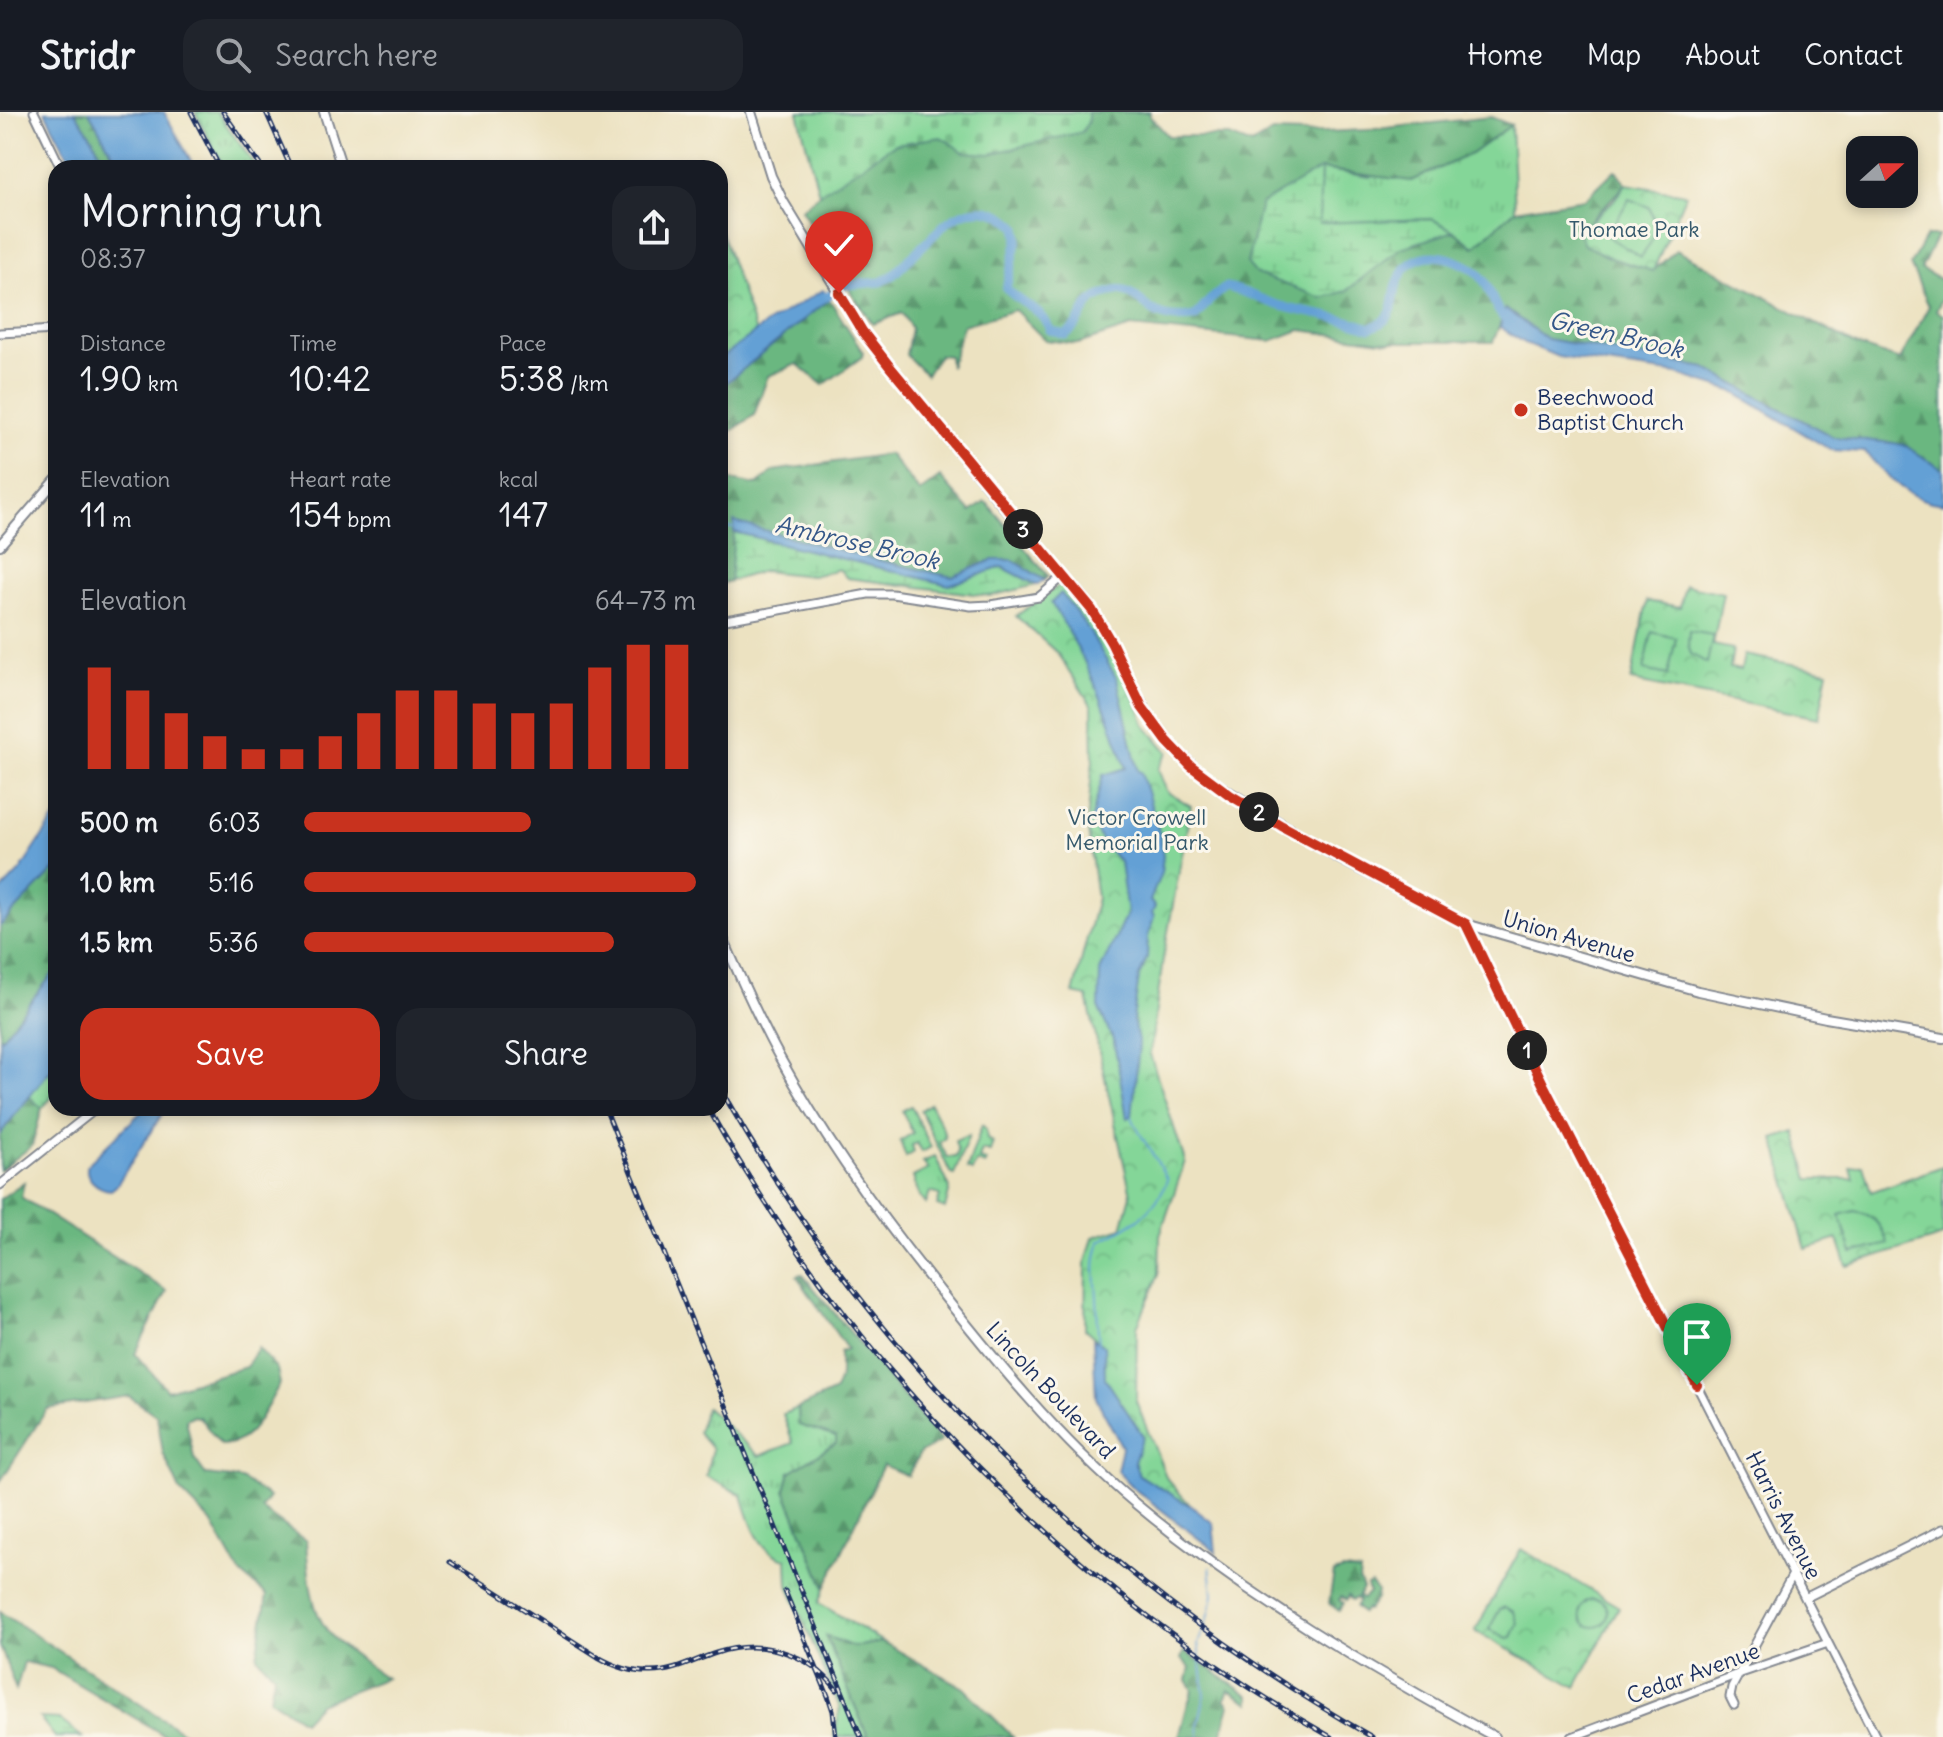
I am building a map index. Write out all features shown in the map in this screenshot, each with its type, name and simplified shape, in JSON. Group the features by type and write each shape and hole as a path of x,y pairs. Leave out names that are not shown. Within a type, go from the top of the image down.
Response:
{"main road":[{"path":"324,112 339,160"},
{"name":"Union Avenue","path":"751,112 776,187 869,340 1098,618 1142,707 1167,741 1191,766 1230,795 1282,826 1466,924 1698,991 1826,1018 1943,1038"},
{"path":"0,545 48,489"},
{"name":"Lincoln Boulevard","path":"728,950 752,1005 792,1080 852,1174 986,1349 1078,1449 1138,1506 1217,1566 1328,1642 1493,1736"}],"street":[{"path":"34,112 57,160"},
{"path":"0,333 48,330"},
{"path":"728,619 857,595 892,594 971,606 1017,602 1045,594 1064,576"},
{"name":"Harris Avenue","path":"1466,924 1544,1086 1876,1737"},
{"path":"0,1185 87,1116"},
{"path":"1805,1598 1943,1529"},
{"path":"1734,1705 1730,1691 1793,1574"},
{"name":"Cedar Avenue","path":"1572,1737 1828,1643"}],"green space":[{"path":"75,112 89,112 116,160 103,160"},
{"path":"195,112 217,112 251,160 220,160"},
{"path":"798,112 1088,112 1088,122 1082,132 990,154 964,152 941,137 895,144 819,194"},
{"path":"1088,112 1150,112 1168,136 1229,136 1252,145 1272,132 1366,130 1491,117 1511,125 1471,154 1411,181 1321,169 1262,204 1247,263 1346,291 1401,248 1454,231 1474,247 1515,210 1585,199 1615,170 1626,184 1579,232 1584,245 1653,271 1676,250 1858,346 1900,360 1929,306 1910,265 1926,236 1937,236 1921,269 1943,281 1943,297 1936,311 1943,315 1943,470 1903,444 1833,437 1705,368 1547,339 1506,309 1493,342 1389,342 1300,330 1271,341 1131,327 1078,344 1045,340 1015,310 963,325 950,367 949,356 939,355 926,375 906,355 911,328 902,313 873,324 801,209 833,183 895,144 941,137 964,152 1088,122"},
{"path":"1511,125 1515,210 1474,247 1432,219 1318,223 1321,169 1370,177 1471,154"},
{"path":"1321,169 1319,223 1432,219 1454,231 1401,248 1346,291 1322,298 1256,274 1247,263 1261,204"},
{"name":"Thomae Park","path":"1626,184 1686,194 1653,271 1611,258 1584,245 1579,232 1613,201"},
{"path":"1629,199 1649,207 1654,221 1650,245 1641,257 1607,236"},
{"path":"728,253 758,338 728,359"},
{"path":"829,299 863,352 862,357 823,385 797,364 768,376 754,415 728,433 728,381"},
{"path":"889,454 920,492 940,477 971,512 985,502 988,504 1048,576 1044,580 1013,560 992,560 952,577 735,523 728,582 728,480 757,485 773,471"},
{"path":"734,532 949,585 1002,567 1037,585 990,596 847,578 839,569 812,576 763,571 730,581"},
{"name":"Victor Crowell Memorial Park","path":"1064,582 1107,642 1145,725 1168,752 1158,769 1167,792 1191,806 1163,959 1150,1054 1185,1161 1160,1235 1159,1274 1137,1327 1136,1401 1167,1479 1191,1506 1139,1475 1134,1462 1143,1436 1105,1378 1104,1346 1085,1329 1086,1262 1093,1237 1122,1228 1131,1195 1087,997 1073,994 1097,898 1087,824 1093,760 1092,706 1057,653 1016,616"},
{"path":"1685,585 1723,593 1713,645 1733,649 1730,668 1741,670 1744,655 1828,671 1819,718 1631,681 1647,601 1680,607"},
{"path":"1689,631 1713,635 1707,663 1691,654"},
{"path":"1652,632 1676,638 1668,675 1644,670"},
{"path":"48,876 48,980 0,1040 0,926"},
{"path":"48,1073 48,1102 42,1108 29,1096"},
{"path":"29,1096 42,1108 32,1146 0,1170 0,1134"},
{"path":"930,1104 943,1129 945,1138 939,1142 947,1157 956,1157 955,1141 969,1135 954,1175 920,1110"},
{"path":"911,1106 931,1147 922,1152 917,1143 912,1145 914,1152 906,1157 900,1141 913,1133 902,1111"},
{"path":"982,1125 986,1129 987,1139 993,1142 990,1152 982,1150 979,1159 986,1161 985,1165 977,1162 972,1171 967,1169"},
{"path":"1796,1132 1809,1179 1854,1179 1851,1168 1863,1165 1871,1192 1943,1166 1943,1236 1847,1266 1838,1239 1806,1249 1774,1139"},
{"path":"935,1156 950,1188 945,1209 937,1206 940,1195 930,1192 926,1204 919,1195 913,1177 929,1169 923,1162"},
{"path":"24,1182 21,1197 167,1291 135,1354 167,1390 246,1367 258,1348 277,1369 280,1384 256,1424 241,1439 221,1445 199,1417 186,1419 194,1458 206,1475 241,1479 269,1497 261,1509 306,1541 311,1591 322,1623 345,1649 386,1678 319,1704 303,1721 270,1699 274,1674 257,1657 267,1595 240,1573 211,1522 180,1491 163,1453 157,1416 129,1396 47,1409 0,1482 0,1199"},
{"path":"1855,1211 1876,1222 1888,1244 1852,1253 1840,1215"},
{"path":"802,1274 941,1441 920,1453 908,1476 883,1465 825,1588 785,1490 790,1472 836,1443 836,1437 799,1425 798,1408 835,1391 840,1378 840,1352 847,1349 797,1276"},
{"path":"706,1407 759,1456 793,1443 783,1414 798,1408 799,1425 837,1437 836,1444 790,1472 785,1490 825,1588 819,1603 883,1642 853,1647 827,1637 868,1737 834,1737 840,1708 788,1585 787,1559 777,1556 762,1543 742,1495 706,1476 712,1449 698,1432"},
{"path":"1521,1549 1619,1607 1576,1687 1475,1631"},
{"path":"1343,1570 1360,1572 1363,1589 1358,1597 1363,1599 1369,1593 1367,1586 1371,1584 1377,1591 1376,1599 1368,1610 1362,1613 1356,1607 1359,1601 1348,1596 1346,1600 1341,1597 1339,1600 1343,1603 1339,1611 1329,1603 1334,1573"},
{"path":"1594,1599 1604,1603 1608,1613 1604,1623 1594,1627 1584,1623 1580,1613 1584,1603"},
{"path":"1505,1607 1514,1612 1518,1624 1512,1637 1507,1638 1489,1629 1500,1609"},
{"path":"0,1612 190,1737 167,1737 51,1668 24,1662 16,1690 0,1646"},
{"path":"826,1636 853,1647 883,1642 964,1688 1013,1737 868,1737"},
{"path":"1184,1651 1250,1696 1250,1703 1229,1690 1225,1699 1230,1705 1221,1737 1179,1737 1193,1690 1187,1680 1190,1668 1181,1659"},
{"path":"40,1718 59,1719 82,1737 55,1737"}],"water":[{"path":"45,112 75,112 103,160 71,160"},
{"path":"89,112 164,112 191,160 116,160"},
{"path":"823,290 829,299 728,381 728,353 767,323"},
{"path":"1505,309 1547,339 1705,368 1833,437 1903,444 1943,470 1943,504 1909,493 1865,452 1831,450 1732,391 1677,374 1558,357 1525,343 1500,327"},
{"path":"734,522 952,577 992,560 1013,560 1044,580 1037,585 1002,567 949,585 734,532"},
{"path":"1061,593 1089,630 1117,679 1138,771 1141,772 1160,835 1163,856 1161,873 1150,901 1155,907 1154,917 1148,937 1147,958 1139,977 1133,1020 1139,1044 1132,1116 1127,1118 1114,1042 1099,1009 1100,971 1127,913 1120,862 1102,842 1091,821 1103,775 1126,768 1094,682 1051,603"},
{"path":"48,828 48,876 0,926 0,892 20,871"},
{"path":"48,980 48,1073 0,1134 0,1040"},
{"path":"137,1116 161,1116 111,1190 96,1185 89,1178 88,1164"},
{"path":"1093,1339 1104,1346 1105,1378 1143,1436 1134,1462 1139,1475 1213,1523 1216,1552 1132,1487 1117,1471 1122,1447 1096,1398"}],"waterway":[{"name":"Green Brook","path":"817,302 845,285 881,282 892,276 945,224 964,213 982,210 1000,214 1017,227 1018,239 1006,288 1036,311 1050,330 1065,335 1076,325 1088,305 1107,293 1127,292 1162,315 1184,318 1195,317 1226,287 1277,305 1370,328 1389,315 1397,284 1410,264 1427,256 1448,258 1477,273 1488,287 1499,312 1512,325"},
{"name":"Ambrose Brook","path":"728,528 734,528"},
{"name":"Ambrose Brook","path":"1099,1343 1095,1270 1100,1241 1149,1210 1167,1180 1132,1117"},
{"name":"Ambrose Brook","path":"1199,1737 1198,1725 1205,1695 1198,1644 1213,1595 1210,1566"}],"railway":[{"path":"191,112 216,160"},
{"path":"223,112 256,160"},
{"path":"266,112 287,160"},
{"path":"728,1101 781,1188 848,1283 922,1372 1002,1457 1087,1536 1177,1609 1272,1676 1372,1737"},
{"path":"608,1116 861,1737"},
{"path":"713,1116 766,1204 831,1296 901,1383 977,1465 1058,1542 1144,1613 1235,1678 1331,1737"},
{"path":"450,1562 598,1657 623,1668 660,1671 733,1649 766,1648 812,1666 837,1690"},
{"path":"785,1591 828,1696 836,1737"}],"place":[{"name":"Beechwood Baptist Church","path":"1521,410"}],"route":[{"path":"839,293 862,331 890,367 1098,618 1142,707 1174,749 1230,795 1336,857 1466,924 1544,1086 1697,1385"}]}
